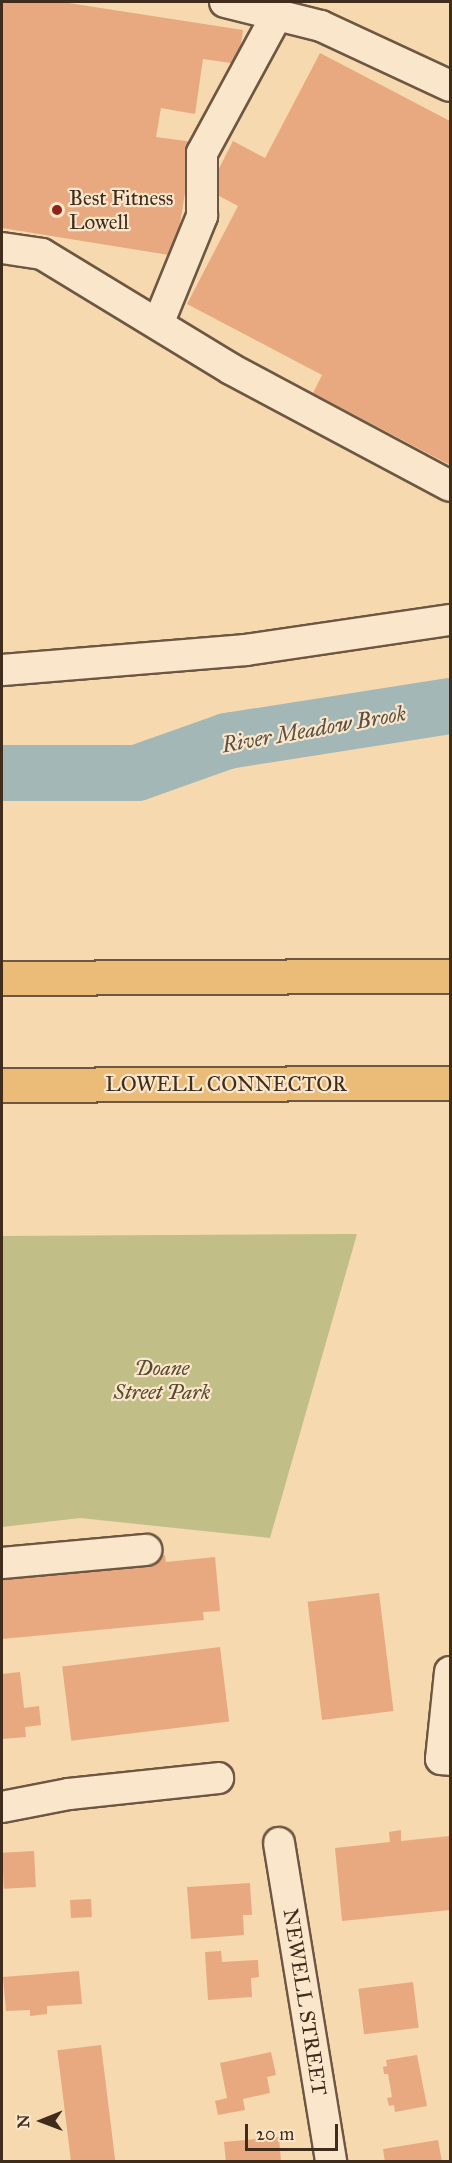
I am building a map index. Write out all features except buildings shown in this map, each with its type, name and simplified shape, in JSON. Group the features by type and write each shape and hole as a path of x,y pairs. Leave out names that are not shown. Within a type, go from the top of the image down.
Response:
{"highway":[{"path":"2,978 450,976"},
{"name":"LOWELL CONNECTOR","path":"2,1085 450,1083"}],"street":[{"path":"225,2 321,26 450,86"},
{"path":"158,324 202,216 202,153 277,15"},
{"path":"2,248 42,254 241,374 450,486"},
{"path":"2,670 246,650 450,620"},
{"path":"2,1563 146,1550"},
{"path":"450,1672 441,1759 450,1760"},
{"path":"2,1807 61,1795 218,1778"},
{"name":"NEWELL STREET","path":"279,1843 331,2162"}],"green space":[{"name":"Doane Street Park","path":"357,1234 270,1538 80,1518 2,1527 2,1236"}],"waterway":[{"name":"River Meadow Brook","path":"2,773 137,773 227,741 450,706"}],"place":[{"name":"Best Fitness Lowell","path":"57,210"}]}
